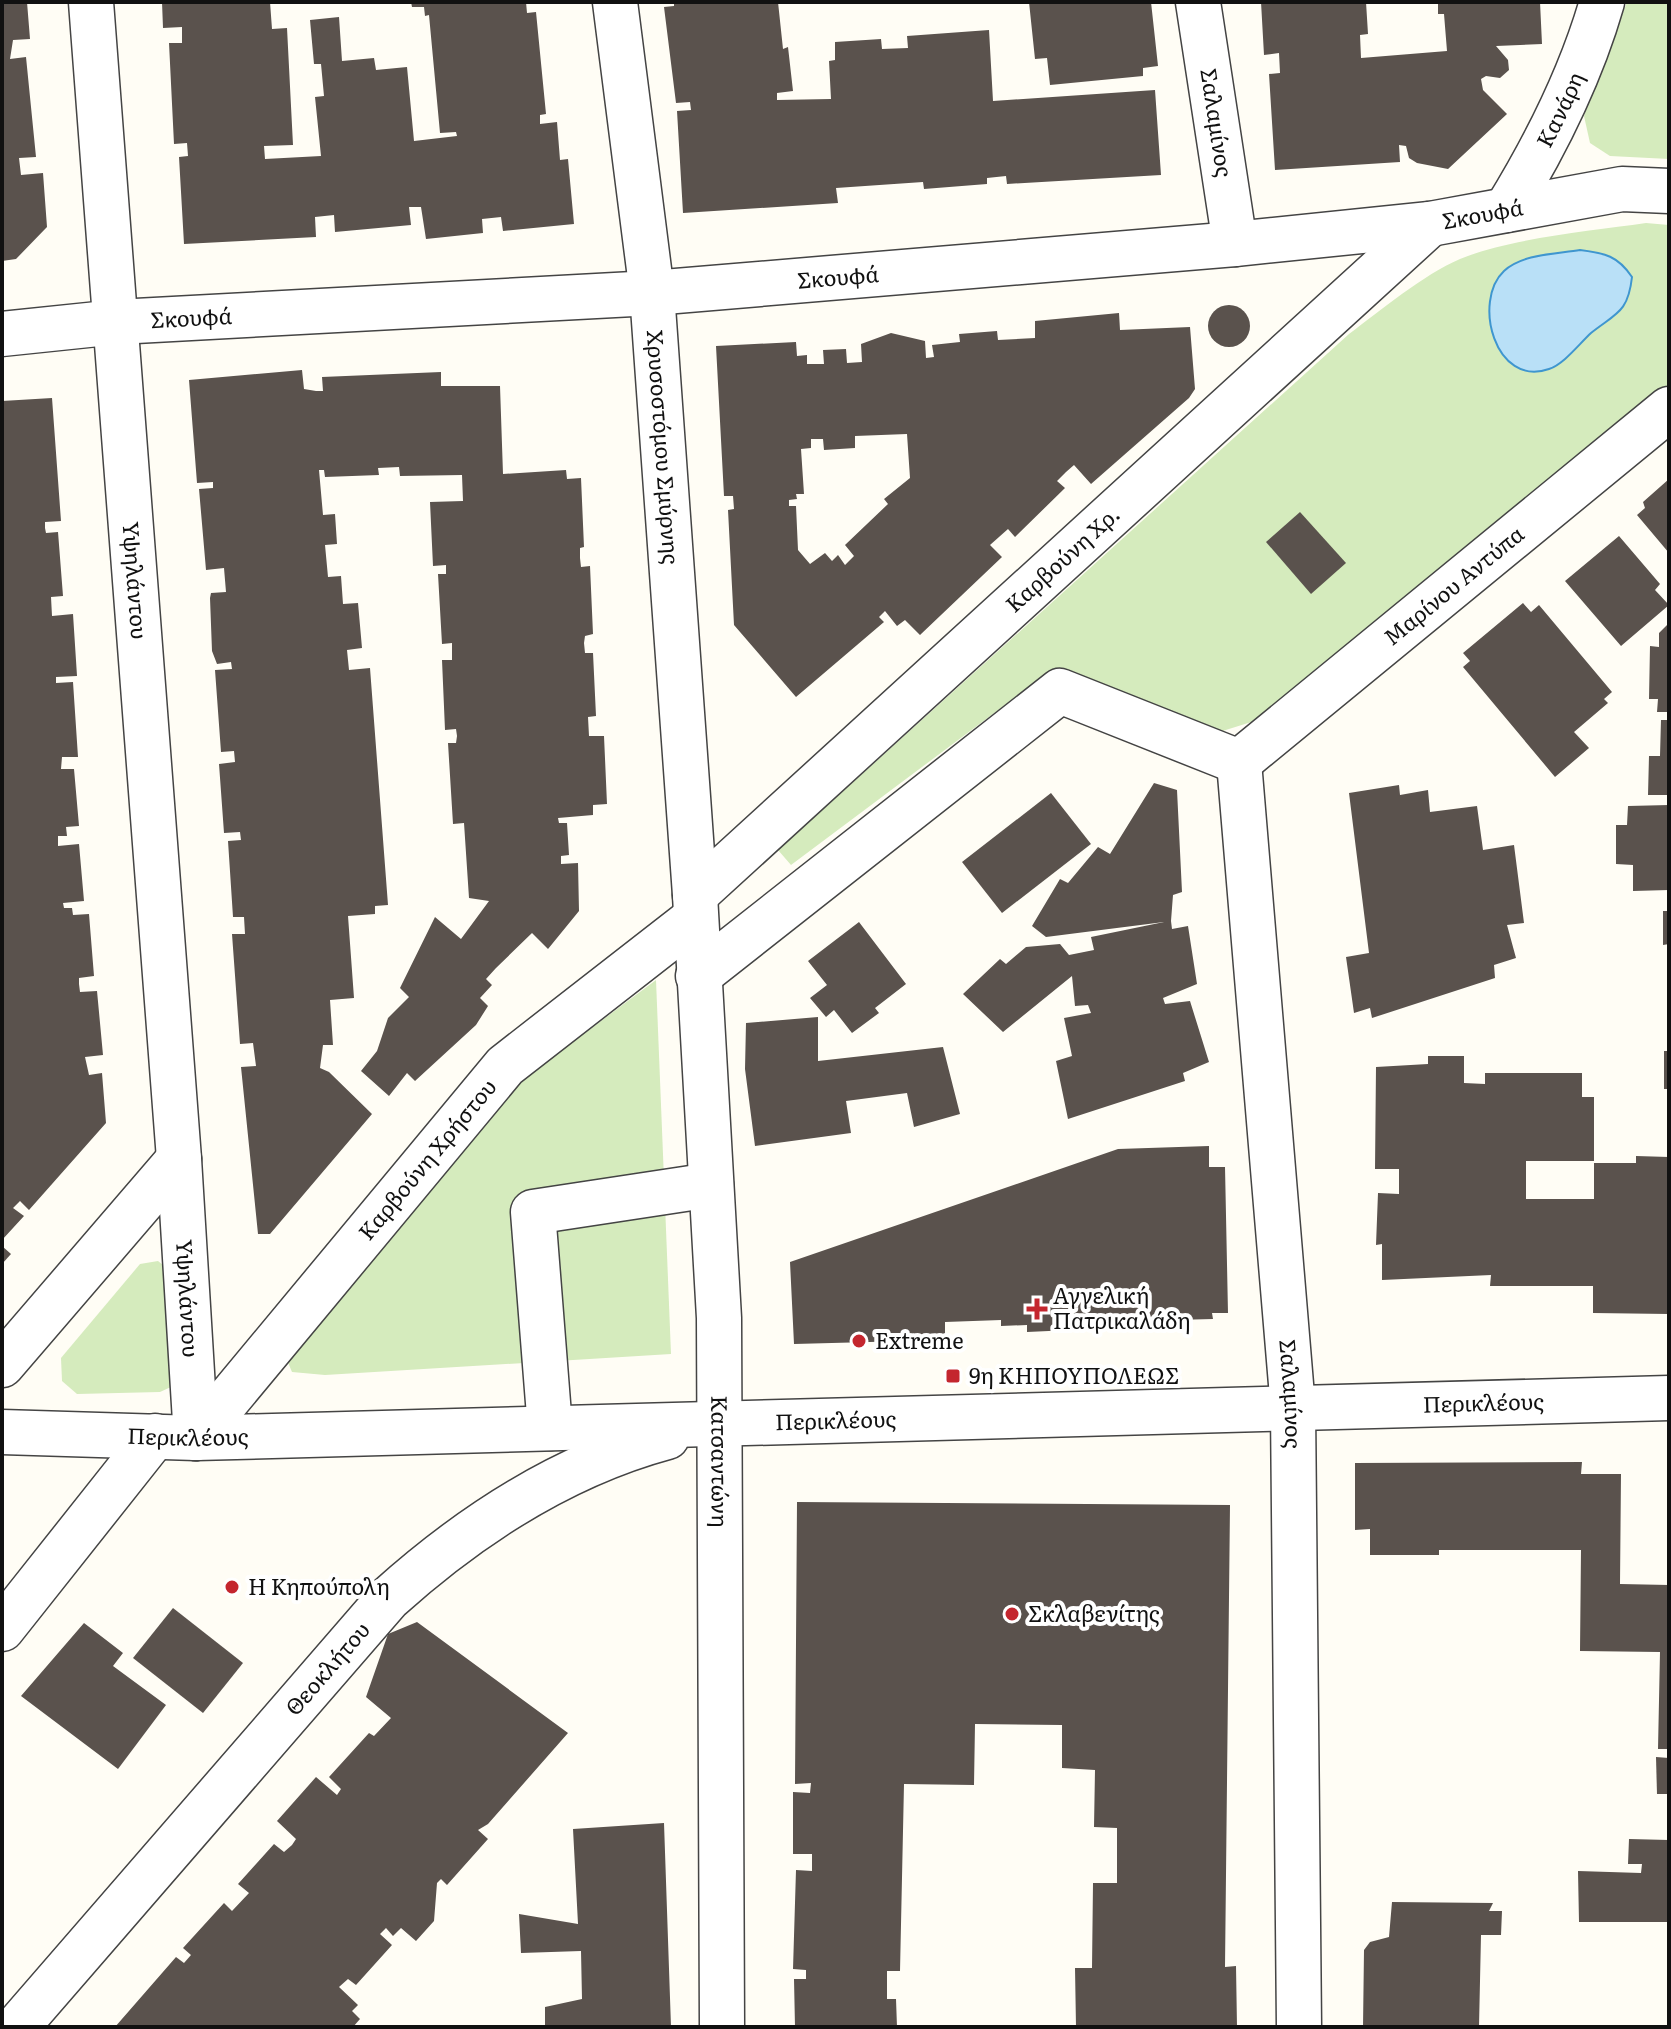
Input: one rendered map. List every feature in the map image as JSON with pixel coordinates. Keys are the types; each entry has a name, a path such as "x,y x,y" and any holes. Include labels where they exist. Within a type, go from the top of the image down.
{"street":[{"name":"Υψηλάντου","path":"91,2 179,1159 176,1437"},
{"name":"Χρυσοστόμου Σμύρνης","path":"615,2 652,293 695,907"},
{"name":"Σαλαμίνος","path":"1198,2 1235,244"},
{"name":"Κανάρη","path":"1506,210 1535,164 1589,47 1602,2"},
{"name":"Σκουφά","path":"2,334 117,322 652,293 1235,244 1430,224 1622,189 1669,191"},
{"name":"Καρβούνη Χρ.","path":"695,907 1430,224"},
{"name":"Μαρίνου Αντύπα","path":"1239,762 1669,409"},
{"path":"698,976 1060,691 1239,762"},
{"name":"Σαλαμίνος","path":"1239,762 1293,1408 1299,2027"},
{"name":"Κατσαντώνη","path":"695,907 719,1318 722,2027"},
{"name":"Καρβούνη Χρήστου","path":"2,1629 505,1066 695,907"},
{"path":"2,1365 179,1159"},
{"path":"550,1428 533,1212 711,1185"},
{"name":"Περικλέους","path":"2,1432 176,1437 1669,1398"},
{"name":"Θεοκλήτου","path":"17,2027 315,1680 388,1599 435,1556 483,1523 587,1467 642,1444 720,1423"}],"green space":[{"path":"1627,2 1669,2 1669,159 1610,156 1590,143 1584,116"},
{"path":"1646,223 1669,225 1669,384 1274,715 1213,734 1053,669 791,865 778,850 1349,334 1403,294 1446,266 1480,252 1552,236"},
{"path":"656,980 671,1354 325,1375 292,1372 287,1360 511,1088"},
{"path":"158,1261 169,1270 173,1386 160,1392 77,1394 62,1381 61,1358 140,1264"}],"water":[{"path":"1580,250 1610,257 1627,270 1632,277 1624,305 1555,366 1530,371 1515,366 1494,338 1490,302 1495,285 1504,271 1520,261"}],"building":[{"path":"2,2 27,2 30,39 13,40 10,59 26,57 36,157 19,158 21,175 43,173 47,227 16,259 2,261"},
{"path":"162,2 270,2 272,29 287,28 293,145 264,146 265,159 321,156 315,97 324,96 321,64 314,64 310,20 339,17 342,61 374,58 376,70 407,67 414,141 457,136 456,132 440,133 429,15 425,16 424,7 412,7 411,2 526,2 527,13 536,12 546,114 540,115 540,124 557,122 560,160 568,159 574,224 503,231 501,217 482,219 483,233 426,239 421,207 409,207 411,225 335,232 334,215 315,217 316,237 184,244 179,157 188,156 187,143 174,144 169,43 182,43 182,27 163,28"},
{"path":"674,2 778,2 783,49 788,47 793,91 777,93 777,100 831,99 829,61 835,60 835,42 881,39 882,49 908,48 907,36 989,30 993,101 1155,90 1161,175 1007,184 1006,176 987,178 987,184 924,189 923,182 836,188 838,203 683,213 677,111 691,110 690,102 676,103 664,7 674,6"},
{"path":"1029,2 1151,2 1158,66 1143,68 1143,76 1050,85 1047,58 1035,59"},
{"path":"1261,2 1366,2 1368,34 1360,35 1361,58 1447,51 1444,14 1438,14 1438,2 1540,2 1542,44 1496,46 1508,60 1509,70 1500,78 1486,76 1481,79 1483,90 1507,114 1448,169 1417,163 1409,158 1406,146 1399,145 1400,162 1275,170 1269,74 1280,73 1279,53 1264,55"},
{"path":"1229,305 1244,311 1250,326 1244,341 1229,347 1214,341 1208,326 1214,311"},
{"path":"1119,313 1120,330 1190,327 1195,389 1189,398 1091,484 1074,465 1066,472 1057,481 1065,488 1015,537 1008,529 990,545 1002,557 920,635 905,620 897,626 885,611 879,617 884,622 796,697 734,625 728,510 734,509 733,496 724,496 716,346 796,342 797,356 807,355 807,364 824,364 823,350 846,349 847,363 862,362 861,344 891,333 925,341 926,358 934,357 932,345 960,342 959,334 997,331 998,340 1035,338 1035,321","holes":["907,434 910,478 884,499 888,504 845,545 854,556 845,565 838,555 832,561 825,553 810,564 798,550 796,506 789,506 789,500 797,499 796,494 804,494 801,449 811,448 811,439 823,439 824,450 855,448 855,436"]},
{"path":"302,370 304,389 316,391 323,391 322,377 441,372 441,386 500,386 503,474 566,470 567,479 581,478 584,547 580,548 580,558 581,567 590,566 593,634 585,636 584,643 585,653 593,653 596,716 588,717 589,736 604,736 607,804 593,805 593,815 558,818 559,823 567,823 569,855 561,856 561,864 578,863 579,911 548,949 532,933 496,968 486,979 492,985 480,998 488,1006 476,1025 415,1081 407,1073 389,1096 361,1071 377,1051 388,1018 409,997 400,988 435,917 461,939 489,901 469,898 464,823 453,824 448,743 456,743 457,736 456,729 445,730 442,660 452,660 452,643 442,644 438,574 446,574 446,565 433,566 430,502 463,501 462,475 400,476 399,467 378,468 379,475 325,477 324,470 319,470 323,515 335,514 337,544 325,545 328,577 341,576 343,604 358,603 362,648 347,650 349,670 370,668 388,905 375,906 375,914 348,916 354,998 330,1000 333,1045 323,1045 320,1068 329,1072 372,1114 270,1234 258,1234 241,1067 256,1066 253,1043 240,1044 232,934 245,934 244,917 233,917 228,841 241,840 240,832 224,833 219,764 235,762 234,751 221,752 215,670 232,669 231,662 217,664 212,651 211,593 226,592 224,568 206,570 199,489 213,488 213,482 197,483 189,380"},
{"path":"52,398 61,521 45,522 45,528 46,533 58,532 63,596 51,597 52,616 73,614 77,676 56,677 56,683 73,682 78,757 62,757 61,769 74,769 79,826 66,827 67,836 58,836 58,846 79,844 84,901 63,903 64,908 72,908 73,915 89,914 94,976 79,978 79,984 80,992 97,991 103,1055 85,1057 89,1075 102,1073 106,1123 29,1210 20,1201 13,1208 24,1216 2,1240 2,401"},
{"path":"1669,479 1669,553 1637,515 1645,508 1643,502"},
{"path":"1300,512 1346,563 1311,594 1266,542"},
{"path":"1619,536 1660,584 1655,590 1669,605 1621,646 1565,581"},
{"path":"1523,603 1531,612 1539,605 1612,692 1604,699 1608,703 1574,732 1589,748 1555,777 1463,667 1470,661 1463,653"},
{"path":"1669,623 1669,712 1657,712 1658,699 1649,699 1650,646 1659,647 1659,633"},
{"path":"1661,720 1669,720 1669,795 1648,795 1649,756 1660,756"},
{"path":"1154,783 1177,790 1182,892 1173,895 1171,921 1172,929 1188,926 1197,984 1163,998 1165,1004 1190,1001 1209,1062 1183,1073 1185,1081 1068,1119 1056,1061 1072,1056 1064,1018 1091,1013 1088,1005 1075,1006 1072,976 1003,1032 963,994 1000,959 1006,964 1026,947 1060,944 1069,955 1094,950 1091,937 1164,922 1046,937 1032,926 1060,879 1068,883 1098,847 1110,854"},
{"path":"1399,785 1400,795 1428,790 1430,812 1477,806 1483,850 1514,845 1524,923 1507,925 1516,958 1494,965 1495,978 1372,1018 1370,1008 1354,1013 1346,957 1369,953 1349,793"},
{"path":"1051,793 1091,844 1002,913 962,862"},
{"path":"1669,805 1669,890 1633,891 1633,865 1616,864 1616,825 1627,825 1628,806"},
{"path":"1663,911 1669,911 1669,944 1663,945"},
{"path":"859,922 906,984 875,1008 879,1013 852,1033 834,1010 826,1017 810,998 827,985 808,961"},
{"path":"818,1017 818,1061 943,1047 960,1114 914,1127 907,1093 846,1101 851,1133 755,1146 745,1069 746,1023"},
{"path":"1664,1051 1669,1051 1669,1089 1664,1089"},
{"path":"1428,1056 1464,1056 1464,1083 1485,1084 1485,1073 1582,1073 1582,1097 1594,1097 1594,1161 1526,1161 1526,1199 1594,1199 1594,1163 1636,1163 1636,1156 1669,1157 1669,1314 1593,1313 1593,1286 1490,1286 1491,1275 1382,1280 1382,1244 1376,1245 1378,1193 1399,1194 1399,1169 1375,1169 1376,1067 1428,1064"},
{"path":"1209,1146 1209,1167 1225,1167 1228,1313 1212,1313 1213,1319 1136,1321 1136,1327 1027,1332 1027,1325 1001,1326 1001,1320 945,1322 945,1340 794,1344 790,1262 1118,1149"},
{"path":"2,1246 11,1254 2,1264"},
{"path":"1582,1462 1581,1474 1621,1474 1620,1584 1669,1585 1669,1749 1658,1749 1660,1652 1580,1651 1581,1550 1439,1550 1439,1555 1370,1555 1370,1529 1355,1530 1355,1463"},
{"name":"Σκλαβενίτης","path":"797,1502 1230,1505 1225,1967 1236,1966 1237,2027 1076,2027 1075,1968 1092,1968 1093,1883 1117,1883 1117,1828 1094,1827 1095,1770 1062,1768 1062,1725 975,1724 974,1785 904,1784 900,1971 887,1971 887,1999 896,1999 897,2027 795,2027 794,1979 806,1979 806,1970 793,1969 796,1870 812,1871 812,1854 793,1854 793,1792 810,1793 811,1783 795,1784"},
{"path":"173,1608 243,1663 203,1713 133,1658"},
{"path":"417,1622 568,1733 488,1824 478,1830 488,1839 447,1885 441,1879 437,1883 434,1921 416,1941 401,1928 393,1936 386,1928 380,1934 392,1945 356,1985 348,1979 339,1987 358,2005 352,2011 360,2019 353,2027 115,2027 176,1957 184,1963 191,1955 183,1948 224,1903 232,1911 249,1893 238,1884 274,1844 284,1852 292,1845 296,1839 277,1821 316,1777 337,1795 341,1789 329,1777 369,1733 374,1736 391,1718 366,1697 388,1634"},
{"path":"84,1623 123,1653 113,1666 166,1705 118,1769 21,1696"},
{"path":"1656,1757 1669,1758 1669,1794 1657,1794"},
{"path":"664,1823 671,2027 545,2027 545,2007 582,1999 581,1951 521,1953 519,1914 578,1924 573,1829"},
{"path":"1629,1839 1669,1840 1669,1922 1579,1922 1578,1871 1641,1873 1642,1864 1628,1864"},
{"path":"1392,1902 1493,1903 1489,1911 1502,1911 1501,1935 1481,1935 1479,2027 1363,2027 1364,1950 1370,1942 1389,1937"}],"place":[{"name":"Αγγελική Πατρικαλάδη","path":"1037,1309"},
{"name":"Extreme","path":"859,1341"},
{"name":"9η ΚΗΠΟΥΠΟΛΕΩΣ","path":"953,1376"},
{"name":"Η Κηπούπολη","path":"232,1587"},
{"name":"Σκλαβενίτης","path":"1012,1614"}]}
